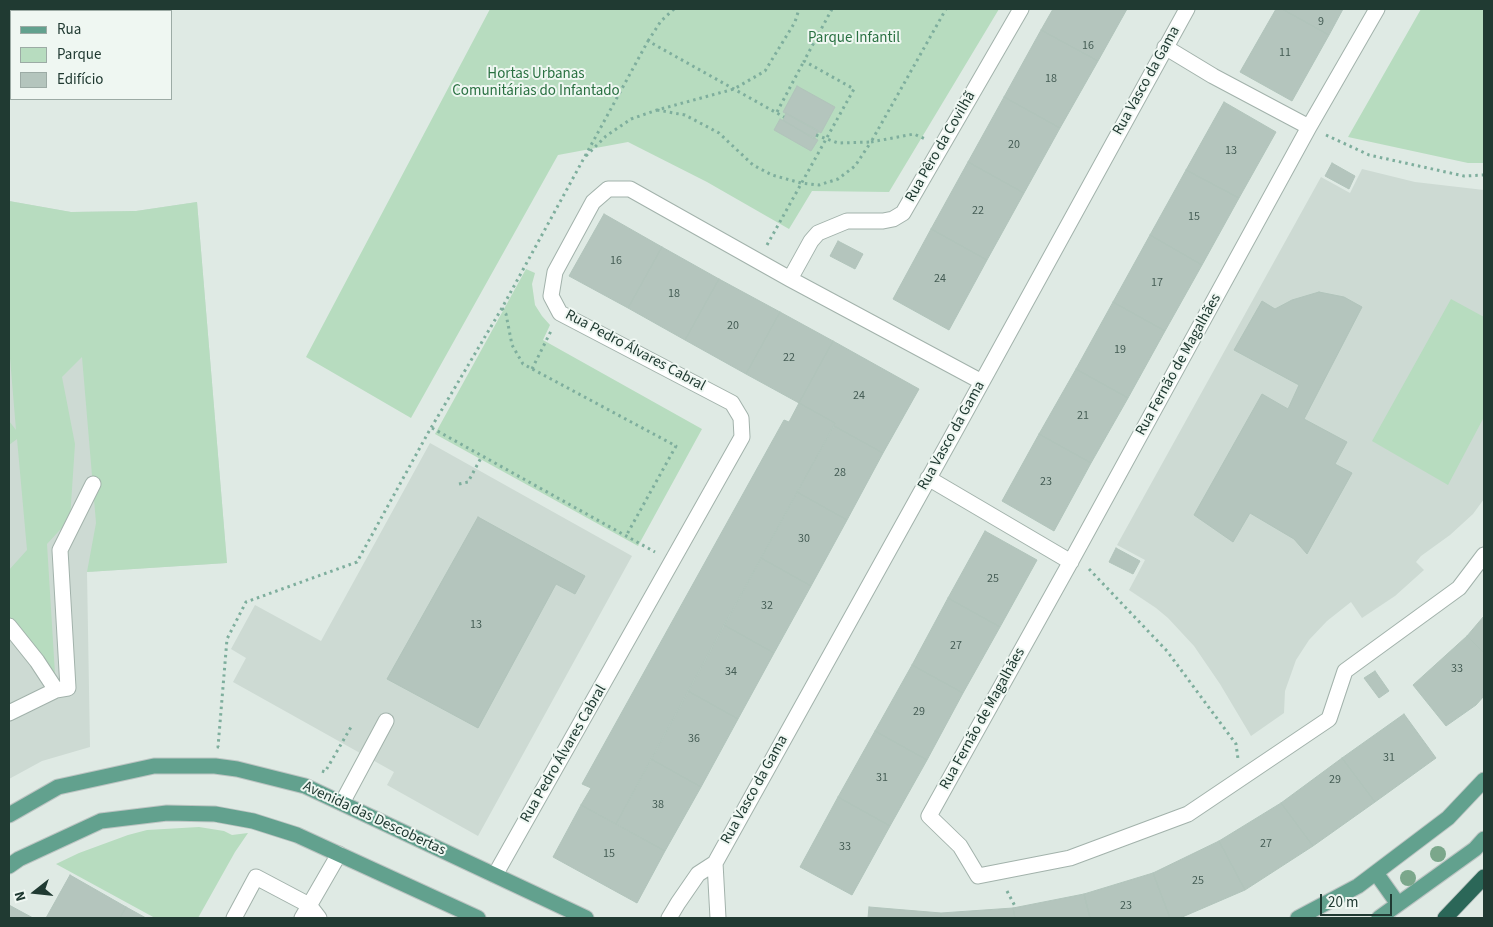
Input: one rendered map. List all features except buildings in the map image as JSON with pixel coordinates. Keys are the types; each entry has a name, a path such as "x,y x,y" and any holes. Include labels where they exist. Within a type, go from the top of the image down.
{"highway":[{"path":"1445,918 1484,877"}],"main road":[{"name":"Avenida das Descobertas","path":"9,815 58,787 154,766 215,766 237,769 305,786 586,918"},
{"path":"1298,918 1358,886 1376,873 1448,818 1484,780"},
{"path":"9,866 19,859 101,821 167,813 215,814 252,821 297,836 478,918"},
{"path":"1379,918 1475,849 1484,839"},
{"path":"1376,873 1398,904"}],"street":[{"name":"Rua Pêro da Covilhã","path":"790,278 811,241 818,234 847,221 893,219 903,213 1021,9"},
{"name":"Rua Vasco da Gama","path":"669,918 698,874 715,863 1187,9"},
{"name":"Rua Fernão de Magalhães","path":"1377,9 1309,127 929,816 960,846 978,876 1070,858 1188,814 1329,720 1345,671 1459,588 1484,555"},
{"path":"1165,47 1213,76 1309,127"},
{"name":"Rua Pedro Álvares Cabral","path":"495,875 742,437 741,418 732,403 560,313 551,296 555,272 593,202 608,189 630,189 982,382"},
{"path":"928,478 1073,558"},
{"path":"9,713 56,690 68,688 60,550 93,484"},
{"path":"9,626 37,661 56,690"},
{"path":"342,803 386,721"},
{"path":"305,912 339,854"},
{"name":"Rua Vasco da Gama","path":"715,863 718,918"},
{"path":"234,918 256,877 305,912 319,918"}],"path":[{"path":"218,747 227,639 246,602 357,562 502,308 648,41 661,21 674,9"},
{"path":"584,158 606,136 631,119 734,89 765,71 795,22 799,9"},
{"path":"777,112 832,9"},
{"path":"657,110 685,115 719,133 753,165 772,175 801,183 819,185 838,179 856,166 946,9"},
{"path":"648,41 784,117"},
{"path":"758,260 854,89 804,60"},
{"path":"1309,127 1368,155 1464,176 1484,175"},
{"path":"816,135 838,143 871,142 914,134 941,148"},
{"path":"502,308 506,314 512,345 523,364 676,446 626,536"},
{"path":"532,368 560,313"},
{"path":"432,428 673,562"},
{"path":"459,484 468,482 482,456"},
{"path":"1073,558 1167,650 1236,744 1239,766 1244,776"},
{"path":"315,769 325,772 351,727"}],"shaded area":[{"path":"1362,169 1415,182 1484,190 1484,499 1473,514 1450,535 1421,556 1416,562 1424,570 1395,596 1362,618 1351,602 1327,621 1309,640 1296,660 1285,691 1284,713 1251,736 1220,684 1194,646 1168,618 1129,590 1145,560 1117,545 1321,177 1350,193"},
{"path":"9,201 71,212 136,211 197,202 227,563 87,572 90,747 42,761 9,779"},
{"path":"430,443 632,556 478,836 387,785 394,772 233,682 246,658 231,649 255,605 321,641"}],"green space":[{"path":"490,9 999,9 889,192 812,191 789,229 707,182 628,142 558,155 411,418 306,357"},
{"path":"1421,9 1484,9 1484,163 1468,163 1348,137"},
{"path":"9,201 71,212 136,211 197,202 227,563 87,572 96,523 82,357 62,377 75,444 70,519 47,544 56,690 9,628 9,570 27,550 17,439 9,445 9,421 16,430 9,346"},
{"path":"526,269 535,273 532,284 535,305 550,325 543,340 702,429 638,546 435,434"},
{"path":"1451,299 1484,317 1484,417 1448,485 1372,441"},
{"path":"199,827 224,831 232,835 248,833 235,852 198,918 155,918 56,864 79,853 147,830"}],"park label":[{"name":"Parque Infantil","path":"854,39"},
{"name":"Hortas Urbanas Comunitárias do Infantado","path":"536,84"}]}
